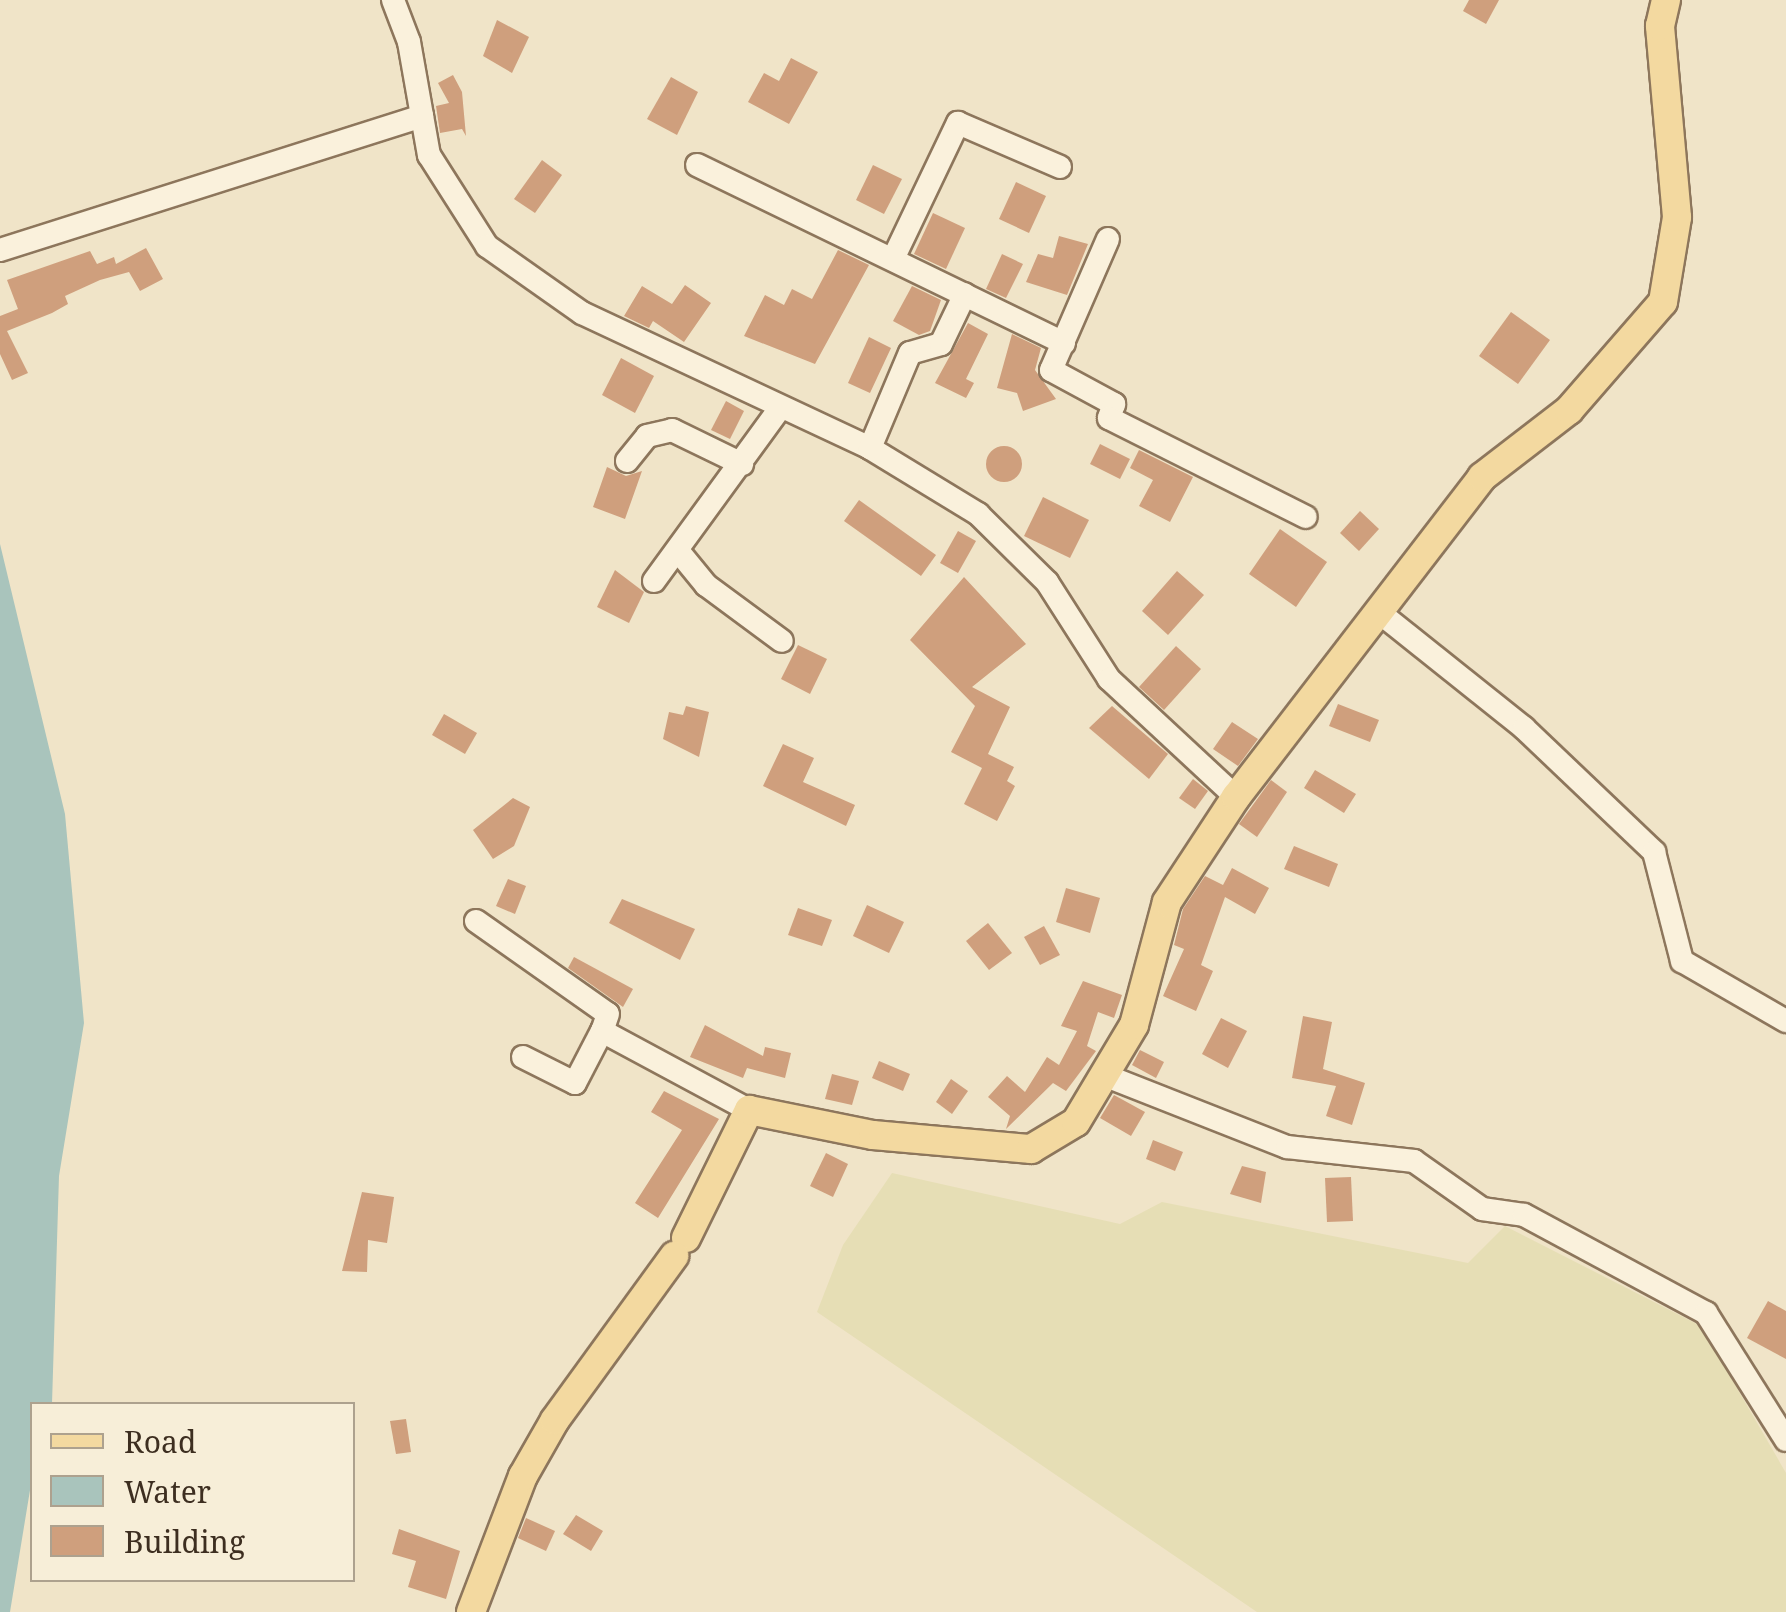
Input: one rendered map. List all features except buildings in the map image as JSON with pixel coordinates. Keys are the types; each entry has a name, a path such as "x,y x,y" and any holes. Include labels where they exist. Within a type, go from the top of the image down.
{"main road":[{"path":"472,1612 547,1434 680,1247 749,1110 873,1135 1031,1149 1076,1122 1109,1077 1134,1025 1168,902 1236,797 1482,477 1570,410 1663,302 1677,217 1660,26 1666,0"}],"street":[{"path":"393,0 429,155 487,246 582,313 870,448 978,514 1047,582 1109,680 1236,797"},
{"path":"0,250 422,116"},
{"path":"892,259 958,123 1060,167"},
{"path":"697,166 1064,342"},
{"path":"1108,238 1050,370 1114,404 1109,418 1306,517"},
{"path":"870,448 910,353 942,344 965,294"},
{"path":"654,581 780,408"},
{"path":"628,461 647,436 672,430 742,464"},
{"path":"678,552 718,595 782,641"},
{"path":"1380,614 1524,728 1654,852 1682,961 1786,1021"},
{"path":"476,921 608,1014 575,1083 523,1057"},
{"path":"602,1031 749,1110"},
{"path":"1109,1077 1286,1148 1414,1160 1482,1209 1524,1215 1706,1313 1786,1440"}],"shaded area":[{"path":"892,1173 1120,1224 1162,1202 1468,1263 1505,1226 1701,1326 1786,1473 1786,1612 1257,1612 817,1312 843,1245"}],"water":[{"path":"0,544 65,814 84,1023 59,1176 52,1402 30,1402 30,1490 10,1612 0,1612"}]}
